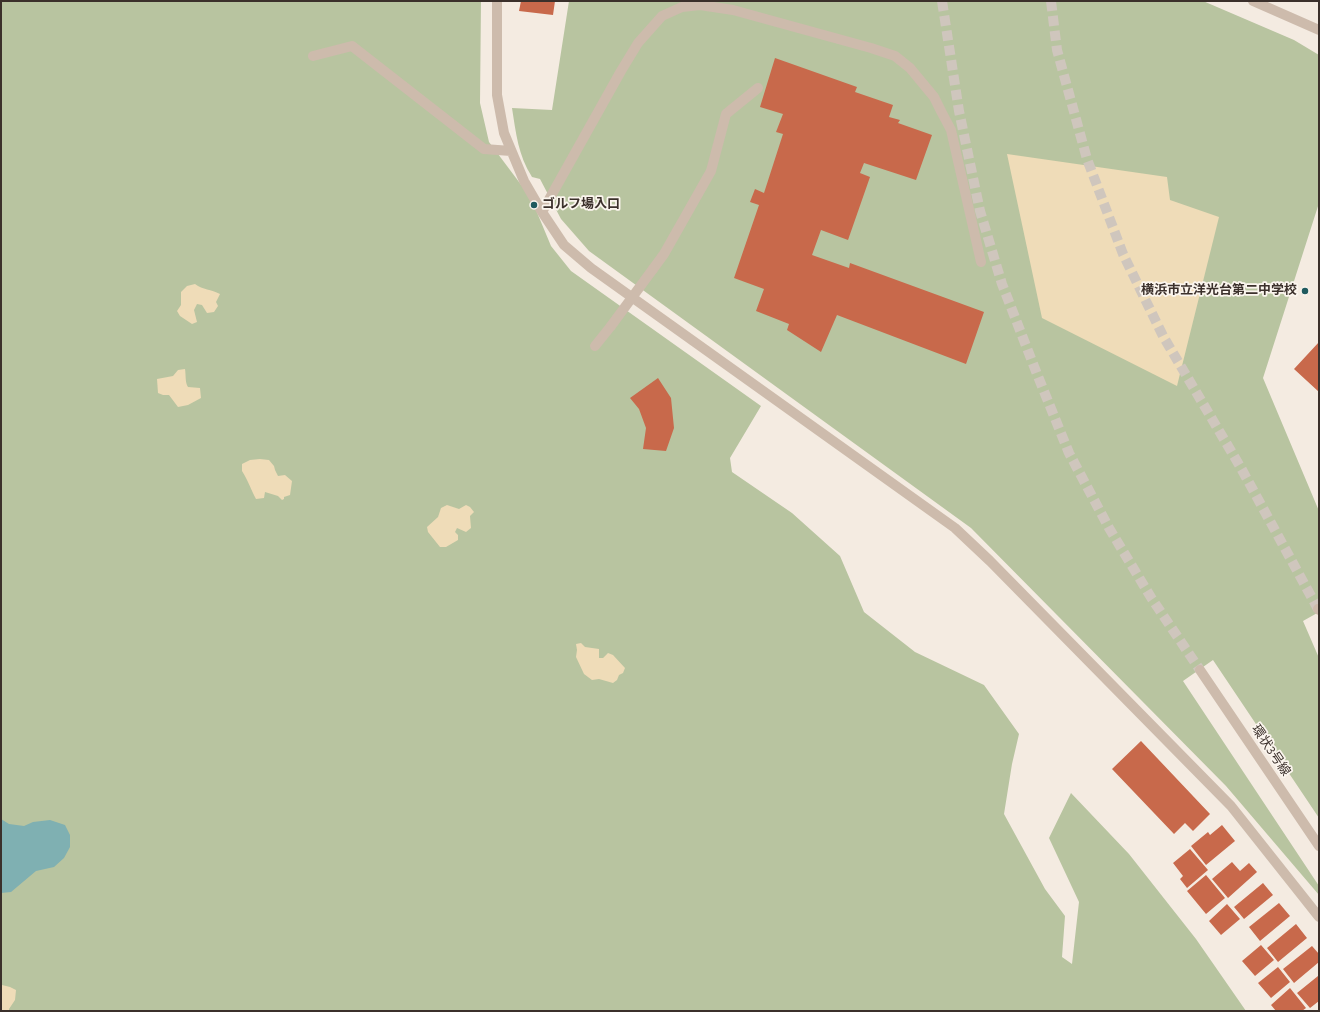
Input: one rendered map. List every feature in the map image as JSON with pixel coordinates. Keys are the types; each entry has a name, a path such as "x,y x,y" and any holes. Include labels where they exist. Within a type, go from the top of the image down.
{"street":[{"path":"497,1 497,95 504,133 524,181 564,245 591,268 955,528 1231,806 1319,917"},
{"path":"1253,1 1319,30"},
{"path":"542,212 638,43 662,16 682,7 700,4 733,10 871,48 895,56 910,68 934,97 951,130 981,262"},
{"path":"313,56 352,46 484,149 511,151"},
{"path":"595,346 664,254 711,171 726,114 758,88"},
{"name":"環状3号線","path":"1200,670 1319,846"}],"green space":[{"path":"1,1 481,1 480,103 489,142 531,198 551,246 571,271 761,406 730,458 732,472 792,513 840,556 864,612 915,652 984,685 1019,734 1012,764 1004,814 1045,889 1065,916 1062,957 1072,964 1079,902 1049,838 1071,793 1129,854 1196,939 1246,1011 1,1011"},
{"path":"569,1 1203,1 1294,40 1319,55 1319,203 1263,378 1319,511 1319,612 1303,621 1319,658 1319,818 1213,660 1183,681 1319,886 1319,895 1226,786 971,528 589,251 561,219 540,179 532,177 527,169 518,144 512,108 552,110"}],"sand":[{"path":"1007,154 1167,177 1170,200 1219,217 1177,386 1042,318"},
{"path":"195,284 220,294 216,302 218,306 214,312 207,313 202,305 197,304 194,310 197,322 192,324 180,316 177,311 181,305 181,292 187,286"},
{"path":"185,369 188,387 200,388 201,398 188,405 178,407 169,395 158,393 157,379 173,376 178,370"},
{"path":"250,460 269,460 274,466 278,476 285,475 292,481 290,495 284,497 282,500 278,496 265,492 264,498 256,499 242,471 242,464"},
{"path":"447,505 459,509 466,505 474,512 470,516 471,528 466,532 457,528 455,532 458,535 458,540 446,547 440,547 428,532 427,527 438,517 441,508"},
{"path":"581,643 585,647 599,649 599,658 603,658 608,653 613,655 625,668 617,680 613,683 599,679 592,680 584,674 576,657 576,644"},
{"path":"2,985 16,990 15,1000 9,1011 1,1011"}],"water":[{"path":"1,819 9,824 24,826 33,822 50,820 65,825 70,835 70,847 64,858 54,867 36,871 11,892 1,893"}],"building":[{"path":"521,1 555,1 553,15 519,11"},
{"path":"775,58 857,87 855,92 893,105 889,117 900,120 898,123 932,135 916,180 864,163 860,173 870,177 848,240 821,230 812,255 849,268 850,263 984,312 966,364 837,315 821,352 787,330 789,324 756,311 764,289 734,278 759,205 750,202 755,189 764,193 783,134 776,132 783,114 760,107"},
{"path":"1319,342 1319,392 1294,369"},
{"path":"658,378 671,398 674,428 666,451 643,449 646,428 639,409 630,398"},
{"path":"1141,741 1210,814 1193,831 1185,823 1174,834 1112,769"},
{"path":"1222,825 1235,841 1206,865 1191,846 1208,832 1210,835"},
{"path":"1190,849 1208,870 1187,888 1180,879 1183,876 1173,863"},
{"path":"1232,862 1240,871 1249,863 1257,872 1228,898 1212,879"},
{"path":"1206,875 1225,898 1206,914 1187,891"},
{"path":"1263,883 1273,895 1244,919 1234,907"},
{"path":"1279,903 1290,916 1260,941 1249,927"},
{"path":"1227,904 1240,919 1221,935 1209,921"},
{"path":"1296,924 1307,938 1278,962 1267,948"},
{"path":"1261,945 1274,960 1255,976 1242,961"},
{"path":"1312,946 1319,954 1319,962 1294,983 1283,969"},
{"path":"1278,967 1290,982 1271,998 1258,983"},
{"path":"1318,976 1319,1001 1310,1008 1297,993"},
{"path":"1290,988 1306,1008 1302,1011 1276,1011 1271,1005"}],"tunnel":[{"path":"942,1 959,111 980,211 1002,284 1069,453 1109,528 1152,599 1200,670"},
{"path":"1051,1 1057,50 1087,159 1123,254 1163,336 1241,468 1318,609"}],"place":[{"name":"ゴルフ場入口","path":"534,205"},
{"name":"横浜市立洋光台第二中学校","path":"1305,291"}]}
